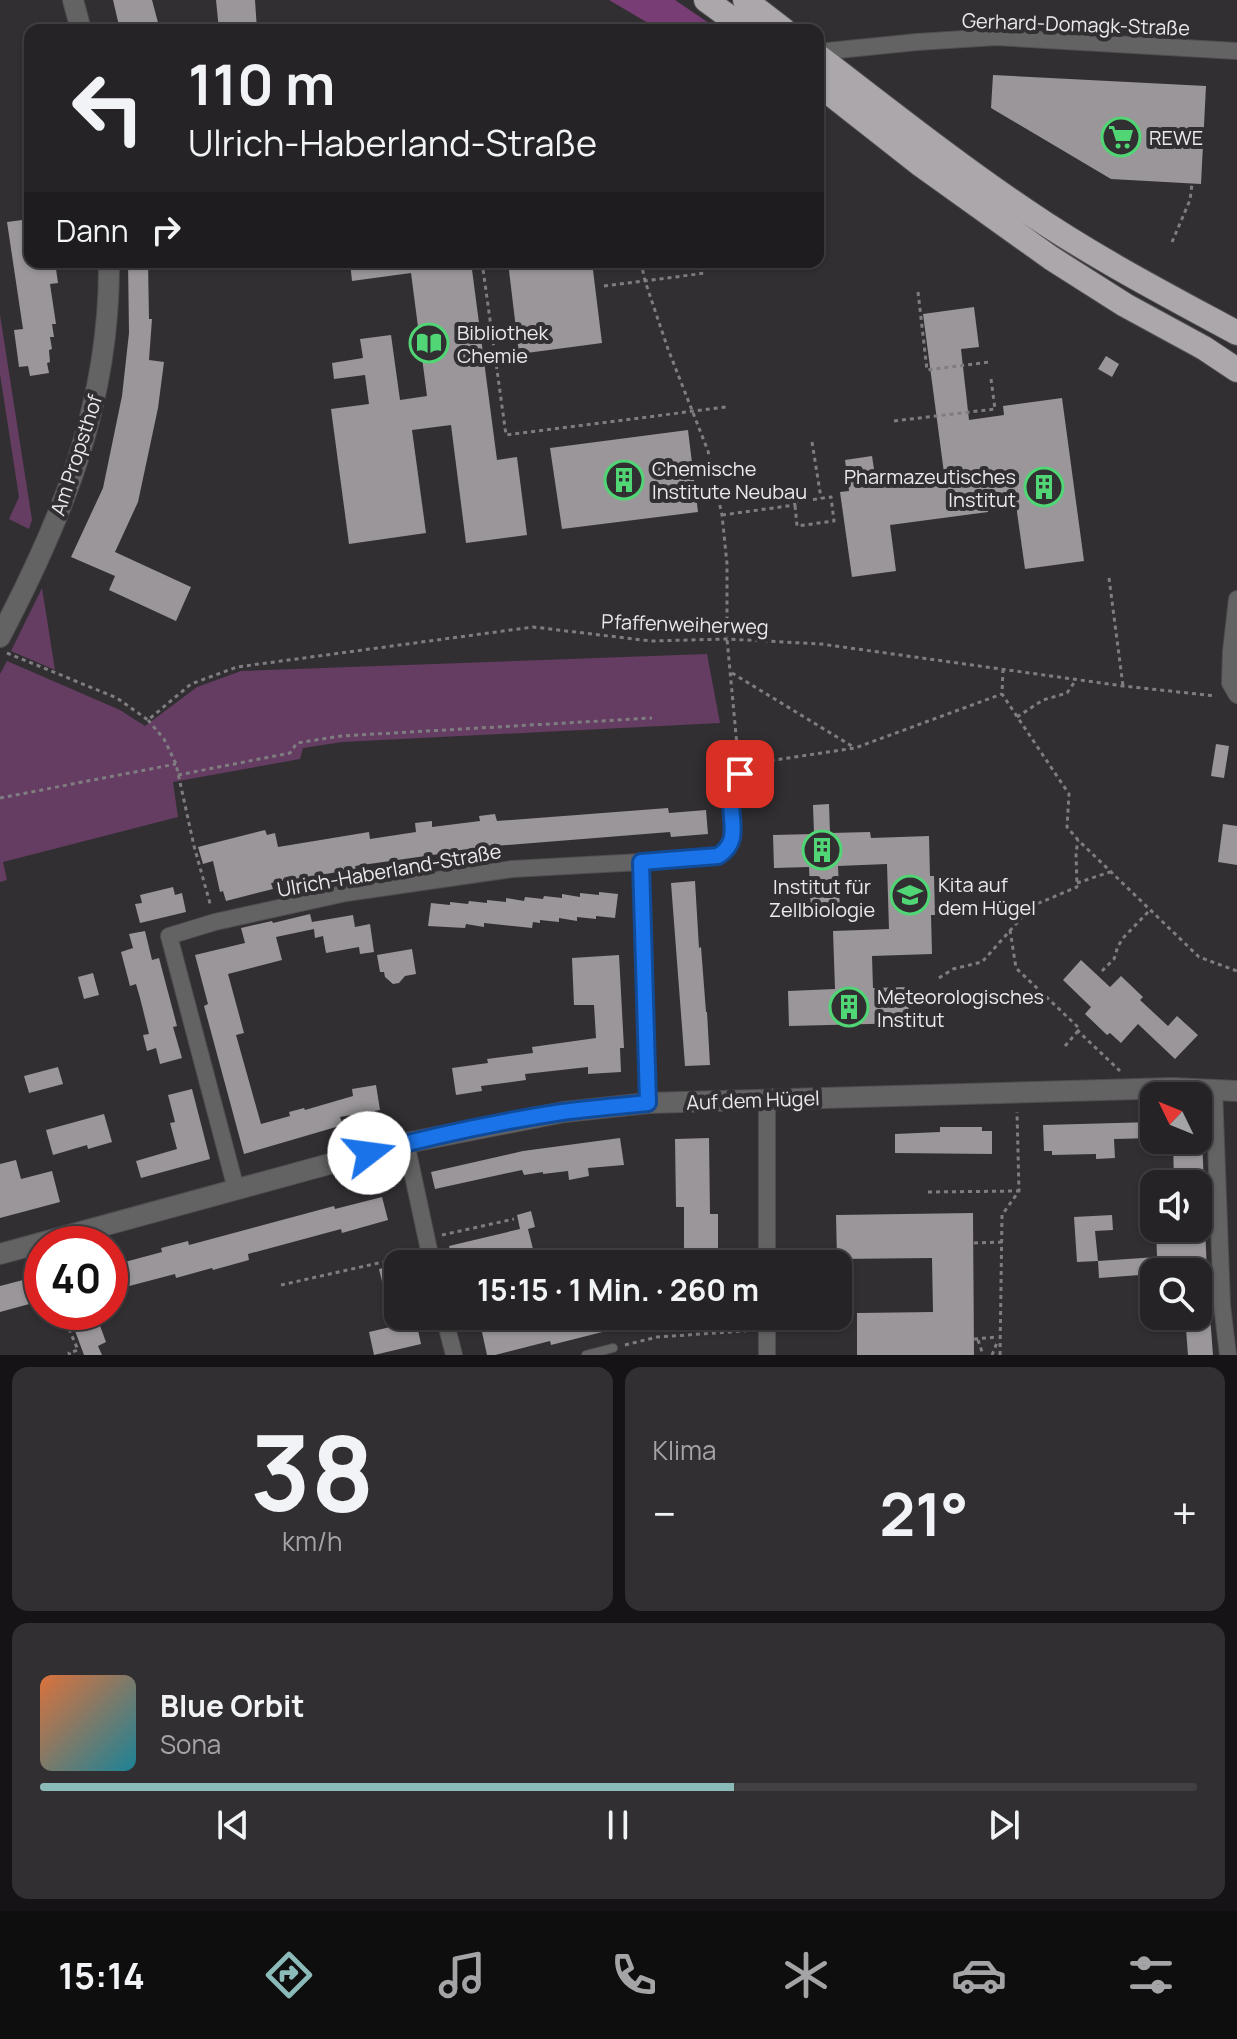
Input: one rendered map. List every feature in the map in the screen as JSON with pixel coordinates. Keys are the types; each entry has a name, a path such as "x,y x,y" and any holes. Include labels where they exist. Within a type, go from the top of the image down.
{"highway":[{"path":"706,0 739,24"},
{"path":"745,0 776,24"},
{"path":"828,78 1024,210 1125,273 1237,333"},
{"path":"828,78 921,165 1051,258 1237,370"},
{"path":"1125,273 1237,313"},
{"path":"1204,348 1237,362"}],"street":[{"path":"73,0 79,24"},
{"name":"Gerhard-Domagk-Straße","path":"824,53 917,42 996,37 1237,51"},
{"name":"Am Propsthof","path":"0,638 55,523 94,407 108,322 109,268"},
{"path":"1232,696 1231,652 1237,599"},
{"name":"Ulrich-Haberland-Straße","path":"236,1189 169,936 215,922 346,893 497,871 718,856 727,851 733,840 731,794 740,774"},
{"path":"641,862 648,1103"},
{"name":"Auf dem Hügel","path":"0,1254 406,1143 564,1112 648,1103 1162,1089 1237,1091"},
{"path":"1214,1089 1222,1305 1228,1355"},
{"path":"767,1100 767,1250"},
{"path":"406,1143 430,1250"},
{"path":"448,1330 454,1355"},
{"path":"767,1330 767,1355"}],"lane":[{"path":"586,1355 613,1348"}],"path":[{"path":"1172,242 1190,200 1192,184"},
{"path":"483,268 506,435 726,407"},
{"path":"642,268 668,349 708,451 722,515 727,564 727,639 740,774 768,761 855,748 1002,694"},
{"path":"604,286 706,273"},
{"path":"918,292 927,370 989,362"},
{"path":"894,421 995,409 991,379"},
{"path":"812,442 821,498"},
{"path":"831,497 834,521 797,526 795,505 794,502 831,497"},
{"path":"722,515 795,505"},
{"path":"1109,578 1123,686"},
{"name":"Pfaffenweiherweg","path":"148,720 191,684 237,667 533,627 651,641 727,639 821,644 1123,686 1232,696"},
{"path":"0,638 117,698 148,720 164,739 176,764 215,922"},
{"path":"1003,668 1002,694 1069,794 1067,827 1199,957 1237,971"},
{"path":"730,672 855,748"},
{"path":"1017,717 1043,700 1067,693 1076,680"},
{"path":"178,775 290,753 297,743 341,736 652,718"},
{"path":"0,798 176,764"},
{"path":"939,978 953,969 982,962 1032,906 1077,887 1078,840"},
{"path":"1077,883 1110,872"},
{"path":"1102,971 1114,959 1124,937 1150,910"},
{"path":"1010,930 1016,968 1125,1076"},
{"path":"1065,1046 1078,1031"},
{"path":"1000,1355 1002,1215 1019,1191 1017,1108"},
{"path":"928,1192 1019,1191"},
{"path":"433,1250 514,1219"},
{"path":"974,1243 1002,1242"},
{"path":"281,1285 384,1261"},
{"path":"69,1330 78,1350 70,1355"},
{"path":"613,1348 657,1337 747,1330"},
{"path":"983,1355 976,1339 1000,1337"},
{"path":"992,1355 1000,1337"}],"shaded area":[{"path":"609,0 675,0 710,24 650,24"},
{"path":"0,315 32,520 29,529 9,519 19,497 0,374"},
{"path":"42,588 55,670 11,651"},
{"path":"707,654 720,723 342,742 303,748 300,759 173,782 178,817 3,862 7,880 0,882 0,674 7,661 120,710 145,726 197,687 241,671"}],"building":[{"path":"113,0 152,0 158,24 119,24"},
{"path":"216,0 255,0 257,24 218,24"},
{"name":"REWE","path":"993,75 1206,86 1201,184 1111,179 991,108"},
{"path":"24,220 24,268 56,268 58,283 50,284 56,324 52,324 54,337 50,337 49,373 30,376 28,366 19,367 14,330 23,329 7,222"},
{"path":"128,268 148,268 149,319 152,319 149,360 164,362 158,408 138,502 115,552 191,587 176,621 109,590 115,576 71,557 103,488 122,396 129,333"},
{"path":"351,268 472,268 497,460 517,457 527,535 466,543 451,425 412,430 426,533 349,544 331,409 369,404 365,375 334,379 332,363 363,358 360,339 391,335 400,400 427,396 411,273 352,281"},
{"path":"509,268 593,268 602,343 519,354"},
{"path":"974,307 979,347 961,349 969,420 1004,415 1003,406 1062,398 1084,561 1025,569 1016,505 988,509 988,512 890,525 896,571 852,577 840,492 849,491 845,460 872,456 876,482 944,473 923,314"},
{"path":"1106,356 1119,364 1112,377 1098,369"},
{"name":"Chemische Institute Neubau","path":"688,430 698,512 562,529 550,448"},
{"path":"1216,744 1229,746 1224,778 1211,776"},
{"path":"829,804 830,833 870,832 871,838 929,836 935,915 931,915 932,954 872,956 873,988 908,987 909,1023 789,1026 788,991 835,989 833,931 889,929 887,864 838,866 840,912 811,913 809,867 774,868 773,835 814,834 813,805"},
{"path":"668,808 669,813 706,810 708,834 671,837 670,832 482,847 355,866 356,869 271,883 273,889 226,901 223,891 220,892 213,861 203,864 198,847 265,830 267,835 275,833 278,847 369,832 370,839 416,832 415,823 432,821 432,827 480,821 479,816 495,814 497,821"},
{"path":"1223,824 1237,826 1237,865 1218,862"},
{"path":"695,881 710,1065 685,1066 671,883"},
{"path":"173,887 175,895 182,893 186,912 140,923 135,904 142,903 140,895"},
{"path":"599,892 618,894 615,918 577,917 577,921 559,918 559,922 540,920 540,923 533,922 532,928 484,923 484,927 466,924 465,928 428,926 431,903 506,902 506,898 524,901 525,897 562,898 562,894 580,897 580,893 599,895"},
{"path":"310,914 312,922 353,915 355,927 370,924 374,952 360,954 359,947 326,953 323,936 315,938 314,929 276,937 282,960 228,974 244,1033 236,1035 261,1124 290,1116 289,1112 353,1096 352,1089 376,1085 380,1110 340,1117 343,1125 244,1154 204,1006 208,1004 195,955 245,943 241,928"},
{"path":"145,931 152,960 159,958 182,1058 160,1064 156,1048 147,1051 143,1035 149,1034 140,998 136,984 130,986 121,952 133,948 129,934"},
{"path":"412,949 416,974 405,976 399,983 393,984 384,972 380,972 377,955"},
{"path":"619,955 624,1048 620,1048 621,1072 588,1074 588,1067 525,1074 526,1080 481,1086 482,1091 456,1095 452,1068 488,1063 487,1059 533,1053 532,1047 596,1038 594,1005 574,1005 572,958"},
{"path":"1081,960 1110,987 1121,976 1143,997 1140,1000 1168,1026 1177,1016 1198,1035 1175,1059 1138,1024 1121,1043 1110,1033 1107,1035 1085,1014 1091,1007 1063,980"},
{"path":"93,973 99,995 84,999 78,977"},
{"path":"58,1067 63,1084 29,1093 24,1076"},
{"path":"192,1089 210,1159 141,1178 136,1161 177,1149 170,1123 175,1122 168,1095"},
{"path":"104,1114 112,1142 88,1149 87,1145 53,1155 46,1130"},
{"path":"1140,1122 1140,1138 1114,1139 1115,1158 1096,1159 1096,1154 1052,1155 1052,1151 1044,1151 1043,1125"},
{"path":"940,1127 982,1127 982,1131 992,1131 992,1154 895,1153 895,1134 940,1132"},
{"path":"620,1138 624,1165 588,1168 589,1176 569,1180 568,1171 524,1175 522,1170 435,1189 431,1172 523,1151"},
{"path":"709,1138 710,1214 718,1214 718,1250 684,1250 684,1207 676,1207 675,1139"},
{"path":"1173,1154 1203,1154 1203,1170 1174,1170"},
{"path":"16,1160 21,1179 52,1171 60,1202 0,1218 0,1164"},
{"path":"382,1197 388,1220 248,1254 249,1260 213,1270 176,1278 175,1274 128,1286 128,1261 162,1252 161,1248 188,1241 189,1245 334,1206 335,1209"},
{"path":"531,1211 535,1227 528,1229 533,1250 450,1250 449,1246 520,1229 517,1215"},
{"path":"973,1213 974,1355 857,1355 857,1313 933,1312 932,1258 852,1259 852,1250 837,1250 836,1215"},
{"path":"1112,1215 1113,1230 1095,1231 1098,1261 1077,1262 1074,1217"},
{"path":"1156,1242 1206,1242 1206,1258 1142,1258 1157,1257"},
{"path":"1140,1258 1140,1275 1099,1278 1098,1261"},
{"path":"384,1268 384,1290 379,1269"},
{"path":"24,1280 24,1305 0,1312 0,1286"},
{"path":"384,1328 418,1330 421,1344 374,1355 369,1332"},
{"path":"75,1330 102,1330 106,1342 98,1346 102,1355 84,1355"},
{"path":"610,1330 495,1355 487,1355 482,1332"},
{"path":"1186,1330 1211,1330 1213,1355 1188,1355"}],"place":[{"name":"REWE","path":"1121,137"},
{"name":"Bibliothek Chemie","path":"429,343"},
{"name":"Chemische Institute Neubau","path":"624,480"},
{"name":"Pharmazeutisches Institut","path":"1044,487"},
{"name":"Institut für Zellbiologie","path":"822,850"},
{"name":"Kita auf dem Hügel","path":"910,895"},
{"name":"Meteorologisches Institut","path":"849,1007"}],"route":[{"path":"369,1153 512,1121 648,1103 641,862 718,856 727,851 733,840 731,794 740,774"}]}
